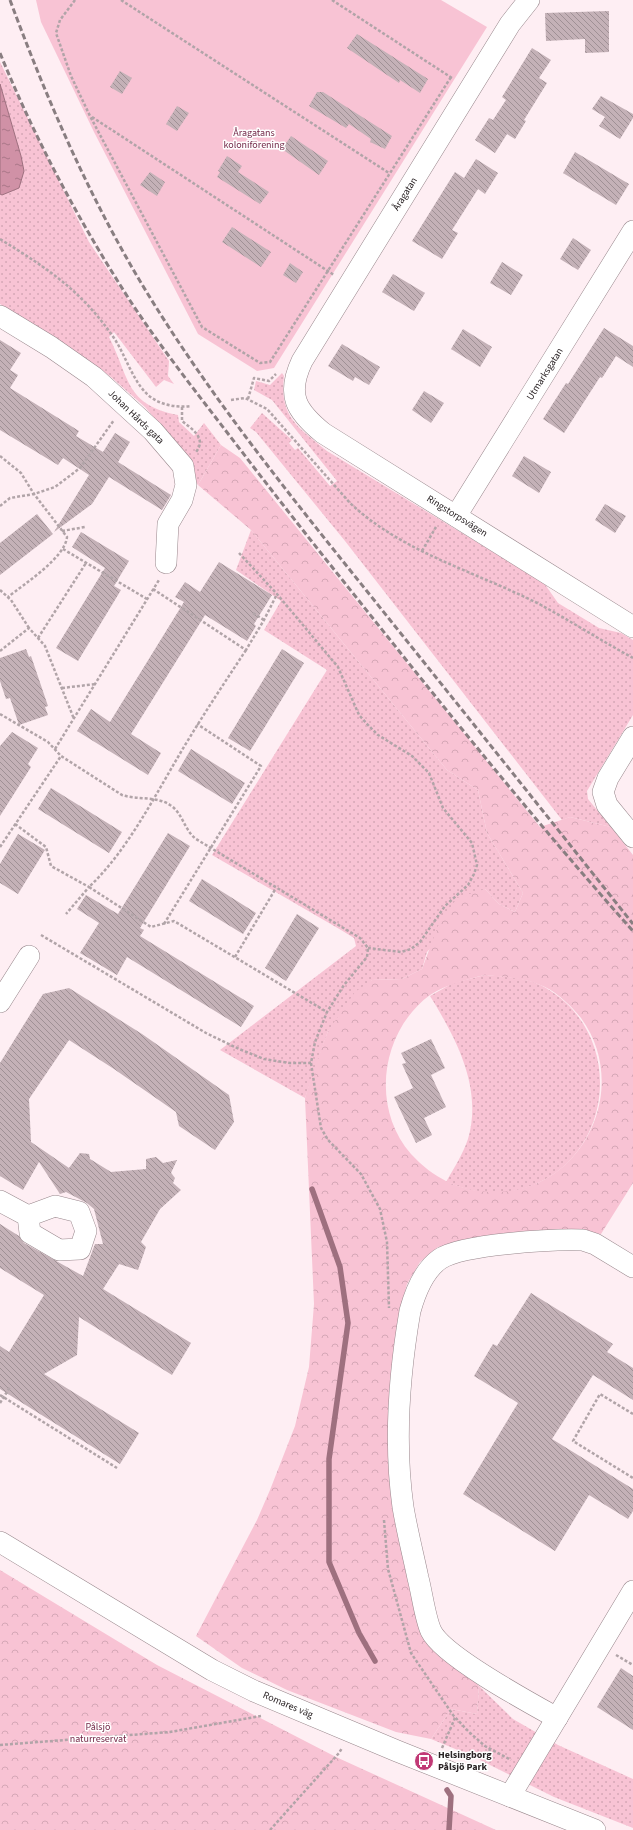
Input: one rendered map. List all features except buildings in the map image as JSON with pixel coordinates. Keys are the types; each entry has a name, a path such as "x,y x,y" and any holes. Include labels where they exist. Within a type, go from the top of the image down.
{"street":[{"name":"Åragatan","path":"294,394 294,381 302,361 510,24 529,0"},
{"name":"Utmarksgatan","path":"451,513 633,231"},
{"name":"Johan Hårds gata","path":"0,316 51,347 94,377 153,431 183,466 186,485 182,500 168,524 166,563"},
{"name":"Ringstorpsvägen","path":"294,394 301,411 323,434 632,623"},
{"path":"633,737 608,778 603,792 607,805 633,837"},
{"path":"0,1002 29,956"},
{"path":"0,1200 28,1216"},
{"path":"557,1718 494,1682 445,1647 431,1631 408,1536 400,1476 401,1397 409,1317 413,1299 428,1271 441,1259 459,1251 483,1247 582,1240 595,1244 633,1267"},
{"name":"Romares väg","path":"0,1542 205,1666 254,1691 595,1830"},
{"path":"510,1796 633,1590"}],"path":[{"path":"75,0 60,20 56,33 71,76 90,116 202,327 260,363 270,362 451,77"},
{"path":"122,0 389,173"},
{"path":"332,0 455,80"},
{"path":"90,116 337,277"},
{"path":"0,239 50,270 78,294 102,321 115,339 139,385 144,391 157,401 182,407 191,406"},
{"path":"248,399 254,378 269,381 276,374"},
{"path":"231,400 248,399 262,405 275,416 339,491 363,515 397,538 422,551 541,605 633,658"},
{"path":"182,407 182,421 196,433"},
{"path":"0,506 10,498 34,494 55,487 80,468 113,420 129,408"},
{"path":"0,456 20,473 67,538 66,544 56,557 8,598"},
{"path":"422,551 451,513"},
{"path":"62,531 85,526"},
{"path":"63,549 147,599"},
{"path":"0,714 48,742 61,756 122,795 130,798 152,800 170,805 180,817 191,835 210,848 360,938 368,948 401,952 410,949 420,942 445,906 468,885 477,865 472,843 443,808 429,773 412,756 378,735 368,725 359,714 338,667 277,594 239,553"},
{"path":"38,638 86,562"},
{"path":"54,750 96,684 153,589 166,563"},
{"path":"153,589 246,650"},
{"path":"0,590 8,598 29,628 45,646 74,719"},
{"path":"66,914 89,887 107,870 152,800 197,724 246,650 264,620 277,594"},
{"path":"253,613 264,620"},
{"path":"0,651 29,628"},
{"path":"62,688 96,684"},
{"path":"164,925 261,766 197,724"},
{"path":"0,847 61,756"},
{"path":"16,824 46,847 51,866 89,887 152,927 164,925 174,921 327,1012"},
{"path":"235,957 276,888"},
{"path":"41,936 206,1033 239,1049 264,1059 290,1063 311,1064 315,1042 327,1012 344,985 365,961 368,948"},
{"path":"0,1403 10,1387"},
{"path":"633,1414 600,1394 573,1441 633,1478"},
{"path":"0,1396 117,1468"},
{"path":"610,1651 633,1665"},
{"path":"0,1745 170,1732 264,1715"},
{"path":"440,1752 455,1718"},
{"path":"270,1830 339,1754 342,1747"},
{"path":"510,1765 514,1761"}],"green space":[{"name":"Åragatans koloniförening","path":"36,0 441,0 487,27 274,368 257,371 198,334 94,132 41,22"},
{"path":"0,62 89,242 169,361 168,376 174,384 164,380 156,387 114,332 109,337 132,388 138,397 148,404 178,415 179,422 194,436 204,423 221,445 198,485 195,482 184,453 145,407 111,377 61,342 0,304"},
{"path":"282,373 284,376 283,390 285,402 293,420 299,428 327,451 544,583 558,603 599,628 621,633 633,640 633,715 587,791 588,799 611,827 570,817 562,820 345,541 256,432 250,428 262,413 292,440 289,443 295,450 298,448 330,486 337,481 272,400 254,390 256,381 270,385"},
{"path":"221,445 240,458 540,827 570,817 611,827 633,855 633,1183 601,1234 570,1230 471,1239 438,1247 420,1262 407,1284 400,1310 411,1585 462,1670 479,1686 477,1714 451,1709 431,1739 396,1732 287,1690 242,1668 196,1636 257,1520 270,1490 295,1426 309,1367 314,1304 305,1098 328,1031 355,992 372,980 402,979 422,969 438,926 457,898 485,889 499,904 515,912 523,893 487,833 478,790 447,770 251,530 198,485","holes":["485,975 515,978 538,984 555,993 581,1018 596,1046 602,1076 599,1105 589,1133 573,1157 551,1176 524,1188 492,1192 469,1189 447,1182 428,1170 419,1162 411,1154 398,1135 390,1114 386,1093 387,1070 392,1049 401,1028 413,1010 430,995 443,988"]},
{"path":"251,530 447,770 478,790 487,833 523,893 515,912 499,904 485,889 427,952 422,969 402,979 372,980 328,1031 305,1098 220,1050 356,946 354,938 212,855 327,670 264,630 281,601 236,570"},
{"path":"485,975 516,978 539,984 574,1011 591,1039 599,1071 598,1103 588,1134 570,1161 543,1181 500,1193 476,1191 446,1182 461,1156 468,1139 472,1120 472,1101 469,1082 457,1046 430,996 453,983"},
{"name":"Pålsjö naturreservat","path":"0,1570 157,1665 336,1757 496,1830 0,1830"},
{"path":"479,1686 513,1719 558,1745 633,1779 633,1828 554,1797 470,1755 431,1739 451,1709 477,1714"}],"water":[{"path":"0,84 24,171 19,188 2,195 0,194"}],"waterway":[{"path":"312,1189 340,1267 348,1323 329,1459 329,1562 359,1633 375,1661"},
{"path":"447,1790 451,1796 449,1830"}],"railway":[{"path":"10,0 55,112 106,221 146,291 196,368 251,444 308,517 633,924"},
{"path":"0,53 28,117 75,210 129,299 164,350 299,526 450,714 558,845 633,931"}],"place":[{"name":"Helsingborg Pålsjö Park","path":"424,1761"}]}
